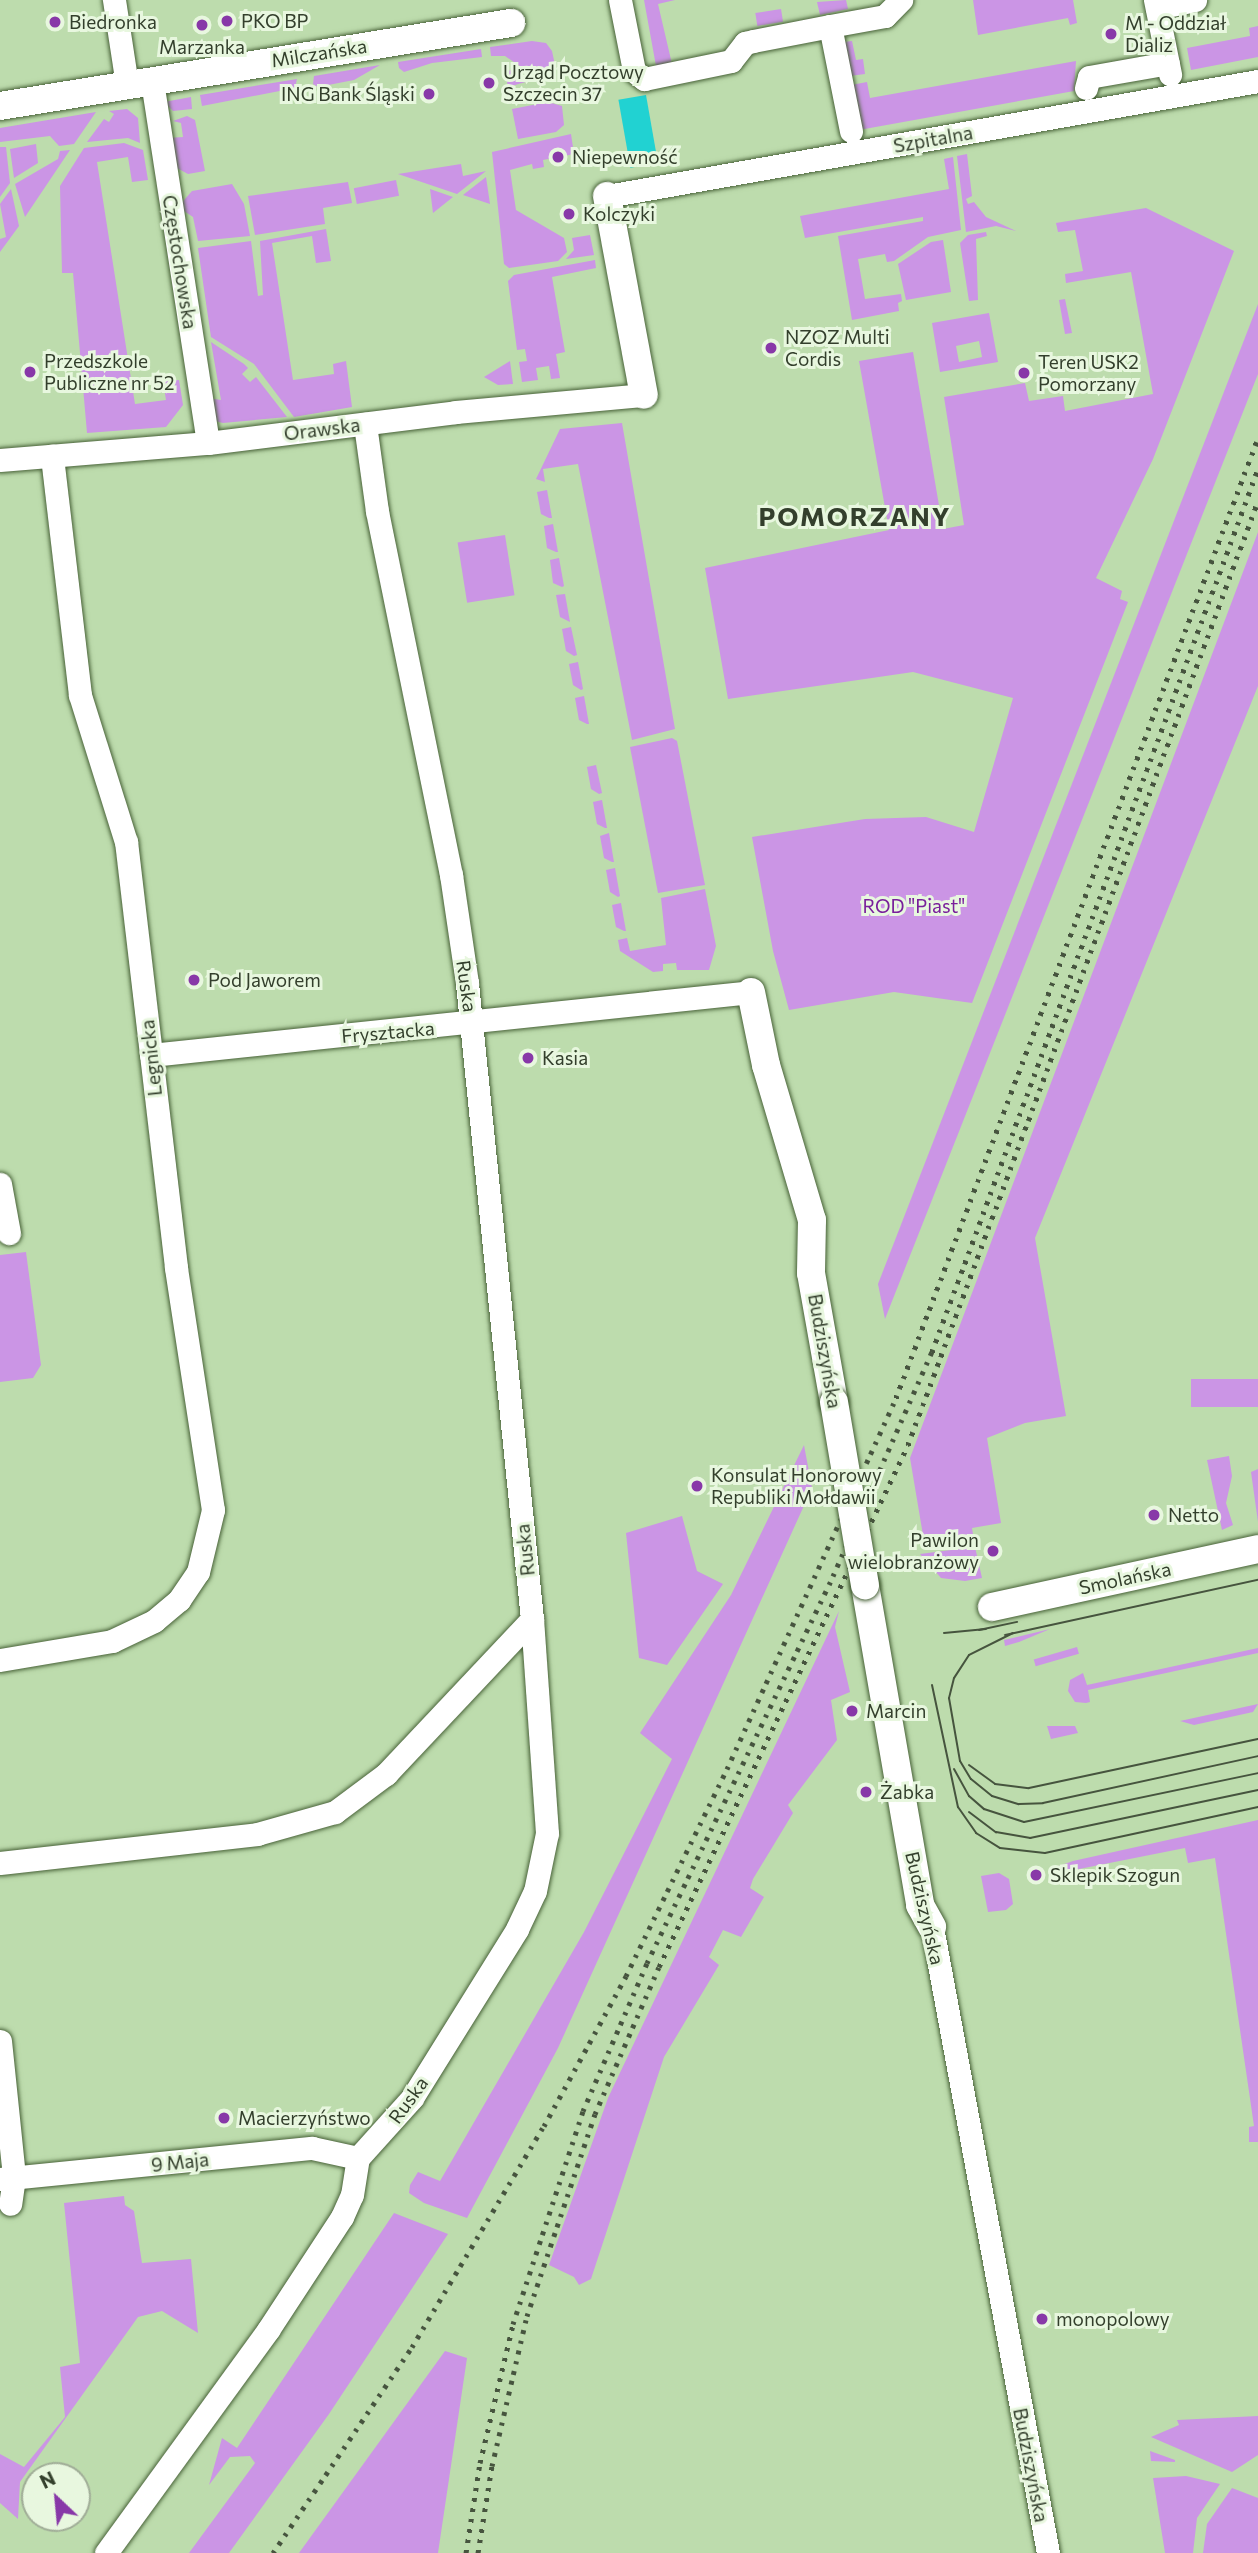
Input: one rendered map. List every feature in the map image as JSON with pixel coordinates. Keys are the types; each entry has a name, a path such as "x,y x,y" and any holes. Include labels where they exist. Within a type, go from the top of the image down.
{"street":[{"path":"114,0 139,83"},
{"path":"620,0 634,71 644,79 732,61 745,43 885,16 901,0"},
{"path":"1086,88 1089,77 1169,68 1156,4 1195,0"},
{"name":"Milczańska","path":"0,106 511,23"},
{"path":"831,26 851,131"},
{"name":"Szpitalna","path":"607,196 1258,81"},
{"name":"Częstochowska","path":"139,83 208,443"},
{"path":"607,196 644,395"},
{"name":"Orawska","path":"0,460 208,443 644,395"},
{"name":"Ruska","path":"358,2158 412,2098 517,1929 535,1891 548,1817 532,1619 472,1024 447,858 377,511 365,424"},
{"name":"Legnicka","path":"0,1660 133,1633 169,1610 192,1582 208,1547 213,1510 176,1267 126,842 80,695 52,456"},
{"name":"Frysztacka","path":"151,1055 472,1024 751,992"},
{"name":"Budziszyńska","path":"751,992 766,1065 812,1220 811,1273 920,1905 932,1927 1048,2553"},
{"path":"0,1184 9,1233"},
{"name":"Smolańska","path":"992,1607 1258,1549"},
{"path":"0,1863 257,1834 335,1812 386,1774 532,1619"},
{"path":"0,2041 10,2204"},
{"name":"9 Maja","path":"7,2178 312,2148 358,2158"},
{"path":"106,2553 268,2330 342,2217 352,2195 358,2158"}],"green space":[{"path":"644,0 675,0 658,4 672,64 656,66"},
{"path":"846,0 848,9 820,15 817,2"},
{"path":"973,0 1073,0 1077,23 1070,25 1068,18 978,35"},
{"path":"781,9 783,22 757,26 755,13"},
{"path":"1258,26 1258,57 1191,70 1187,48 1250,36 1249,28"},
{"path":"532,41 546,43 552,51 555,65 546,77 536,77 505,56 491,56 490,47"},
{"path":"852,41 856,60 863,59 865,74 850,76 844,42"},
{"path":"481,49 482,57 432,63 404,72 399,68 398,62"},
{"path":"1076,61 1074,91 859,130 851,85 867,82 870,98"},
{"path":"380,65 354,80 318,87 313,84 314,76"},
{"path":"513,70 529,81 508,87 505,71"},
{"path":"297,79 295,88 202,106 200,95"},
{"path":"191,97 192,109 173,111 164,102"},
{"path":"548,102 562,106 564,125 556,132 518,139 512,109"},
{"path":"127,109 138,118 140,143 128,138 87,142 104,119 109,122 114,114 109,111"},
{"path":"96,112 74,144 59,146 50,136 0,142 0,128"},
{"path":"187,116 195,120 205,171 188,174 175,167 168,138 183,137 181,123 173,121"},
{"path":"571,134 574,154 543,160 544,167 533,169 532,164 510,170 516,210 564,238 567,252 558,261 509,268 504,264 492,152"},
{"path":"124,143 143,150 148,180 132,182 128,157 97,162 135,404 166,400 163,381 179,380 183,405 166,427 87,433 73,273 62,273 60,186 84,148"},
{"path":"36,144 38,163 14,178 10,149"},
{"path":"0,147 6,147 10,183 0,197"},
{"path":"70,150 25,217 15,184 58,159 60,151"},
{"path":"967,154 972,196 966,199 968,204 974,202 986,217 1016,231 996,226 966,232 957,156"},
{"path":"953,157 961,230 928,237 894,261 887,262 885,254 858,259 865,299 901,294 902,301 898,303 899,311 852,320 838,236 923,221 923,217 805,238 800,216 949,189 944,159"},
{"path":"461,164 463,176 486,171 457,194 398,174"},
{"path":"486,177 490,204 463,195"},
{"path":"396,180 399,196 357,204 354,188"},
{"path":"348,182 352,203 323,208 325,224 255,235 248,196"},
{"path":"232,184 244,204 250,236 198,241 193,217 178,207 192,191"},
{"path":"11,189 19,226 0,252 0,239 6,237 0,204"},
{"path":"430,189 453,197 433,213"},
{"name":"ROD \"Piast\"","path":"1146,208 1234,251 1153,459 1096,578 1122,591 1120,599 1128,602 972,1003 894,992 789,1010 773,951 752,837 865,819 926,817 974,832 1013,698 913,672 728,699 705,568 889,530 859,361 913,352 943,529 964,525 944,397 1025,383 1029,401 1063,396 1065,411 1153,394 1131,272 1066,283 1065,274 1083,271 1075,230 1058,232 1056,223"},
{"path":"326,229 331,261 316,263 312,236 272,243 293,380 334,374 333,364 346,361 352,407 294,417 254,364 211,337 198,248 251,241 258,296 263,295 260,241"},
{"path":"986,232 987,236 976,239 978,300 969,301 960,243 968,235"},
{"path":"590,235 594,255 566,259 574,250 572,238"},
{"path":"943,240 951,292 906,300 898,264 931,242"},
{"path":"595,260 596,268 552,277 565,352 556,354 560,378 551,379 549,366 536,368 538,380 522,382 519,362 527,361 525,349 517,350 508,281 514,275"},
{"path":"1065,299 1072,333 1065,334 1059,300"},
{"path":"1258,304 1258,374 885,1319 878,1284"},
{"path":"989,313 998,362 940,372 932,323","holes":["979,341 982,357 959,362 956,346"]},
{"path":"211,342 244,364 248,368 242,374 250,382 256,377 287,417 223,423 211,420 209,398 221,400"},
{"path":"510,361 513,384 498,385 484,377"},
{"path":"622,423 675,729 632,740 578,464 543,469 545,482 536,479 560,429"},
{"path":"547,490 552,518 541,514 537,492"},
{"path":"553,524 558,552 547,548 544,526"},
{"path":"1258,532 1258,686 1035,1238 1066,1416 1025,1423 987,1438 1001,1523 972,1528 974,1540 925,1547 910,1458"},
{"path":"505,535 515,595 467,603 458,543"},
{"path":"559,558 562,587 553,583 550,560"},
{"path":"565,594 570,622 560,617 556,595"},
{"path":"571,627 577,655 574,656 566,651 562,629"},
{"path":"578,662 581,690 573,685 569,664"},
{"path":"584,696 589,724 579,720 575,698"},
{"path":"672,738 677,741 705,885 658,893 630,747"},
{"path":"596,765 602,793 599,794 591,789 587,767"},
{"path":"602,800 607,828 597,824 593,802"},
{"path":"609,833 614,862 604,858 600,836"},
{"path":"615,868 618,897 610,892 606,870"},
{"path":"705,889 716,946 709,970 677,970 676,963 663,964 663,971 653,972 620,951 618,940 627,938 630,951 666,945 661,898"},
{"path":"621,903 626,931 616,927 612,905"},
{"path":"26,1252 41,1365 33,1378 0,1382 0,1255"},
{"path":"1191,1379 1258,1379 1258,1407 1191,1407"},
{"path":"804,1445 812,1488 558,2048 467,2218 424,2203 409,2193 410,2185 418,2172 440,2181 584,1932 672,1759 640,1733 731,1595"},
{"path":"1229,1456 1232,1476 1226,1503 1233,1525 1222,1530 1207,1460"},
{"path":"1258,1469 1258,1522 1251,1472"},
{"path":"682,1516 697,1571 723,1584 667,1665 639,1658 626,1533"},
{"path":"975,1547 982,1578 965,1581 941,1578 920,1554"},
{"path":"839,1611 835,1627 850,1692 831,1700 837,1740 788,1805 793,1813 750,1888 764,1897 741,1937 723,1930 709,1957 719,1965 664,2057 591,2279 579,2285 574,2277 549,2265 608,2098"},
{"path":"1050,1629 1019,1642 1005,1646 1004,1640"},
{"path":"1077,1647 1079,1654 1036,1666 1034,1659"},
{"path":"1258,1648 1258,1653 1088,1690 1090,1702 1086,1703 1075,1702 1068,1691 1070,1680 1083,1673 1087,1685"},
{"path":"1258,1704 1253,1712 1194,1725 1180,1721"},
{"path":"1047,1726 1075,1726 1078,1733 1051,1739"},
{"path":"1258,1820 1258,2142 1249,2142 1249,2127 1254,2126 1215,1858 1188,1863 1185,1848 1054,1874 1056,1867 1073,1861"},
{"path":"999,1873 1009,1879 1013,1904 1006,1910 988,1912 981,1876"},
{"path":"124,2196 125,2205 134,2211 142,2263 191,2259 198,2333 162,2311 138,2317 34,2462 28,2462 65,2417 60,2367 80,2363 64,2203"},
{"path":"394,2213 448,2234 329,2414 229,2553 189,2553 255,2463 250,2456 230,2457 209,2485 222,2438 237,2448"},
{"path":"445,2351 467,2358 438,2553 299,2553"},
{"path":"1258,2416 1258,2455 1232,2472 1151,2437 1179,2425 1177,2420"},
{"path":"1150,2451 1175,2460 1175,2462 1151,2461"},
{"path":"0,2454 21,2465 18,2519 0,2503"},
{"path":"1186,2476 1220,2484 1197,2518 1193,2553 1165,2553 1153,2478"},
{"path":"1232,2488 1258,2498 1258,2553 1203,2553 1207,2524"}],"water":[{"path":"646,95 658,163 630,168 618,100"}],"tram line":[{"path":"1005,1635 1258,1580"},
{"path":"979,1630 1017,1622"},
{"path":"944,1633 986,1629"},
{"path":"1013,1633 969,1655 954,1678 949,1698 960,1761 971,1779 992,1796 1019,1804 1043,1803 1258,1756"},
{"path":"932,1685 958,1807 976,1833 1000,1848 1045,1853 1258,1807"},
{"path":"969,1765 995,1784 1029,1788 1258,1739"},
{"path":"954,1769 969,1796 984,1809 1024,1822 1258,1773"},
{"path":"969,1812 996,1832 1030,1838 1258,1790"}],"railway":[{"path":"273,2553 412,2347 544,2126 626,1976 727,1769 896,1398 1258,438"},
{"path":"466,2553 480,2463 513,2324 583,2111 647,1963 833,1576 932,1352 1258,469"},
{"path":"478,2553 492,2466 527,2316 595,2114 659,1967 908,1445 1258,501"}],"place":[{"name":"PKO BP","path":"227,21"},
{"name":"Biedronka","path":"55,22"},
{"name":"Marzanka","path":"202,25"},
{"name":"M - Oddział Dializ","path":"1111,34"},
{"name":"Urząd Pocztowy Szczecin 37","path":"489,83"},
{"name":"ING Bank Śląski","path":"429,94"},
{"name":"Niepewność","path":"558,157"},
{"name":"Kolczyki","path":"569,214"},
{"name":"NZOZ Multi Cordis","path":"771,348"},
{"name":"Przedszkole Publiczne nr 52","path":"30,372"},
{"name":"Teren USK2 Pomorzany","path":"1024,373"},
{"name":"Pod Jaworem","path":"194,980"},
{"name":"Kasia","path":"528,1058"},
{"name":"Konsulat Honorowy Republiki Mołdawii","path":"697,1486"},
{"name":"Netto","path":"1154,1515"},
{"name":"Pawilon wielobranżowy","path":"993,1551"},
{"name":"Marcin","path":"852,1711"},
{"name":"Żabka","path":"866,1792"},
{"name":"Sklepik Szogun","path":"1036,1875"},
{"name":"Macierzyństwo","path":"224,2118"},
{"name":"monopolowy","path":"1042,2319"}],"district":[{"name":"POMORZANY","path":"855,516"}]}
